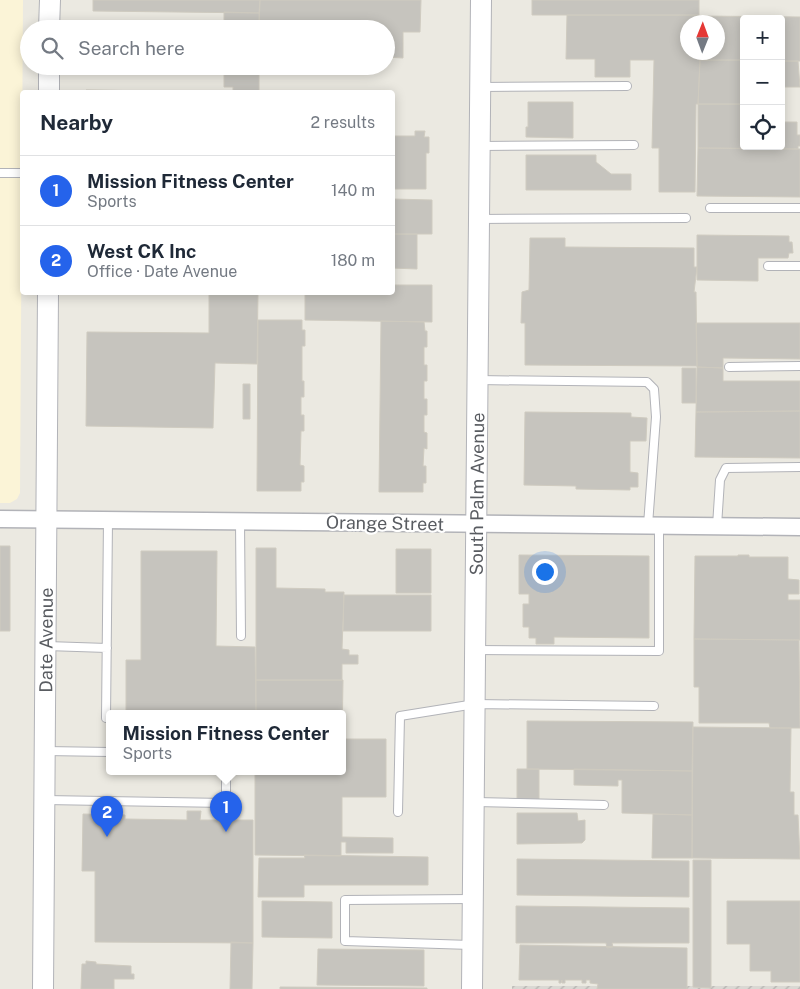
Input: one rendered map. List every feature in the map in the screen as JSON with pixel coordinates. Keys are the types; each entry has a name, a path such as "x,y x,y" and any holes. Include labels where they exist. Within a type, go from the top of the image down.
{"street":[{"path":"49,20 50,0"},
{"name":"South Palm Avenue","path":"472,989 481,0"},
{"path":"49,75 49,90"},
{"name":"Date Avenue","path":"43,989 48,295"},
{"name":"Orange Street","path":"0,519 800,527"}],"lane":[{"path":"480,87 627,86"},
{"path":"480,146 634,145"},
{"path":"0,173 20,173"},
{"path":"710,208 800,208"},
{"path":"479,219 686,218"},
{"path":"768,266 800,266"},
{"path":"729,367 800,366"},
{"path":"475,650 659,650 659,573 653,526 656,417 654,389 646,382 478,380"},
{"path":"717,526 720,480 726,468 800,467"},
{"path":"106,710 108,520"},
{"path":"240,522 241,636"},
{"path":"45,646 107,648"},
{"path":"398,812 400,716 475,704 654,706"},
{"path":"45,751 106,752"},
{"path":"45,800 226,803 226,775"},
{"path":"474,802 604,805"},
{"path":"472,945 345,941 345,900 473,899"}],"shaded area":[{"path":"0,0 23,0 23,20 20,20 20,75 23,75 22,90 20,90 20,493 17,499 10,503 0,503"},
{"path":"512,986 800,986 800,989 512,989"}],"building":[{"path":"93,0 260,0 259,13 93,11"},
{"path":"260,0 421,0 420,32 403,32 403,58 395,58 395,20 259,20"},
{"path":"532,0 699,0 699,15 532,15"},
{"path":"224,12 259,13 259,20 224,20"},
{"path":"567,15 680,15 680,60 700,60 698,104 696,104 695,192 659,192 659,148 652,148 654,60 630,60 630,77 595,77 595,59 566,59"},
{"path":"725,16 740,16 740,60 725,60"},
{"path":"785,17 800,17 800,61 785,61"},
{"path":"700,60 740,60 740,104 698,104"},
{"path":"785,61 798,61 800,87 785,87"},
{"path":"224,75 259,75 259,90 233,90 233,87 224,87"},
{"path":"528,102 573,102 573,138 526,137"},
{"path":"698,104 740,104 740,148 698,148"},
{"path":"785,122 797,122 797,135 800,135 800,146 798,146 798,149 785,149"},
{"path":"415,131 425,131 424,137 429,137 429,153 426,153 426,189 395,189 395,136 415,136"},
{"path":"698,148 740,148 740,150 800,149 800,197 697,196"},
{"path":"526,155 596,155 596,162 611,174 631,174 631,190 526,190"},
{"path":"395,199 432,200 432,234 395,234"},
{"path":"395,234 417,234 417,269 395,268"},
{"path":"697,235 789,236 789,242 792,242 793,253 789,253 788,258 758,258 758,281 697,280"},
{"path":"530,238 565,238 565,247 694,248 694,267 697,267 694,292 696,292 697,366 525,365 525,323 521,323 522,292 529,290"},
{"path":"395,285 432,285 432,322 305,320 305,295 395,295"},
{"path":"209,295 258,295 257,364 215,363 213,428 86,426 87,332 209,333"},
{"path":"258,320 302,320 302,330 305,330 305,346 302,346 304,397 301,397 301,415 304,415 304,431 301,431 300,465 304,466 304,482 301,482 301,491 257,491"},
{"path":"381,321 424,322 425,331 427,331 427,347 424,347 424,365 427,365 427,381 424,381 424,399 427,399 427,415 424,415 424,432 427,433 427,449 424,448 423,466 426,466 426,483 423,483 423,492 379,492"},
{"path":"696,323 800,323 800,359 723,358 723,368 697,367"},
{"path":"697,367 723,368 723,381 800,381 800,411 696,412"},
{"path":"682,368 696,368 696,403 682,403"},
{"path":"243,384 250,384 250,419 243,419"},
{"path":"800,411 800,458 695,457 696,412"},
{"path":"525,412 631,413 631,417 647,418 646,441 630,441 630,472 638,473 638,487 630,487 630,490 576,489 576,486 524,485"},
{"path":"0,546 10,546 10,631 0,631"},
{"path":"256,548 276,548 276,588 325,589 325,592 344,592 342,649 349,650 349,655 358,655 358,664 342,664 342,680 256,680"},
{"path":"396,549 431,549 431,593 396,593"},
{"path":"141,551 217,551 216,646 255,647 256,710 126,710 126,660 141,660"},
{"path":"519,555 649,556 649,638 554,637 554,644 536,644 536,638 529,638 529,627 523,627 523,604 529,604 529,594 519,594"},
{"path":"749,555 749,557 788,557 788,579 799,580 799,594 788,594 788,600 800,600 800,640 694,639 695,556"},
{"path":"344,595 431,595 431,631 343,631"},
{"path":"694,639 799,640 800,728 770,728 769,723 699,723 699,687 694,687"},
{"path":"256,680 343,680 342,710 256,710"},
{"path":"527,721 693,722 692,771 527,769"},
{"path":"693,727 791,728 790,792 794,792 794,815 798,815 800,859 692,858"},
{"path":"346,739 386,739 386,797 342,797 342,837 393,838 393,853 346,853 346,842 341,842 341,856 255,855 255,775 346,775"},
{"path":"517,769 539,769 539,800 517,800"},
{"path":"574,769 692,771 692,815 622,813 622,780 618,780 618,786 574,785"},
{"path":"187,811 201,811 200,820 253,820 253,943 95,942 95,871 82,871 83,814 125,815 125,819 187,820"},
{"path":"517,813 577,813 578,821 585,820 585,840 582,843 517,844"},
{"path":"653,814 692,815 692,858 652,858"},
{"path":"304,855 428,857 428,885 304,885 304,897 258,897 259,858 305,858"},
{"path":"517,859 689,861 689,897 517,895"},
{"path":"693,860 711,860 711,988 693,987"},
{"path":"262,901 332,902 332,938 262,937"},
{"path":"727,901 800,901 800,982 771,982 771,971 750,971 750,944 727,944"},
{"path":"516,906 689,908 689,943 612,943 613,947 607,948 606,943 516,943"},
{"path":"231,942 253,943 252,989 230,989"},
{"path":"520,945 687,948 687,989 597,989 598,984 590,983 590,980 582,983 582,980 565,980 565,983 562,983 562,980 559,983 559,980 519,980"},
{"path":"318,949 424,950 424,986 317,985"},
{"path":"86,961 96,962 96,964 131,966 131,974 134,974 134,979 114,979 114,989 81,989 82,964 86,964"},
{"path":"280,987 427,988 427,989 280,989"}],"place":[{"name":"Mission Fitness Center","path":"226,832"},
{"name":"West CK Inc","path":"107,837"}]}
